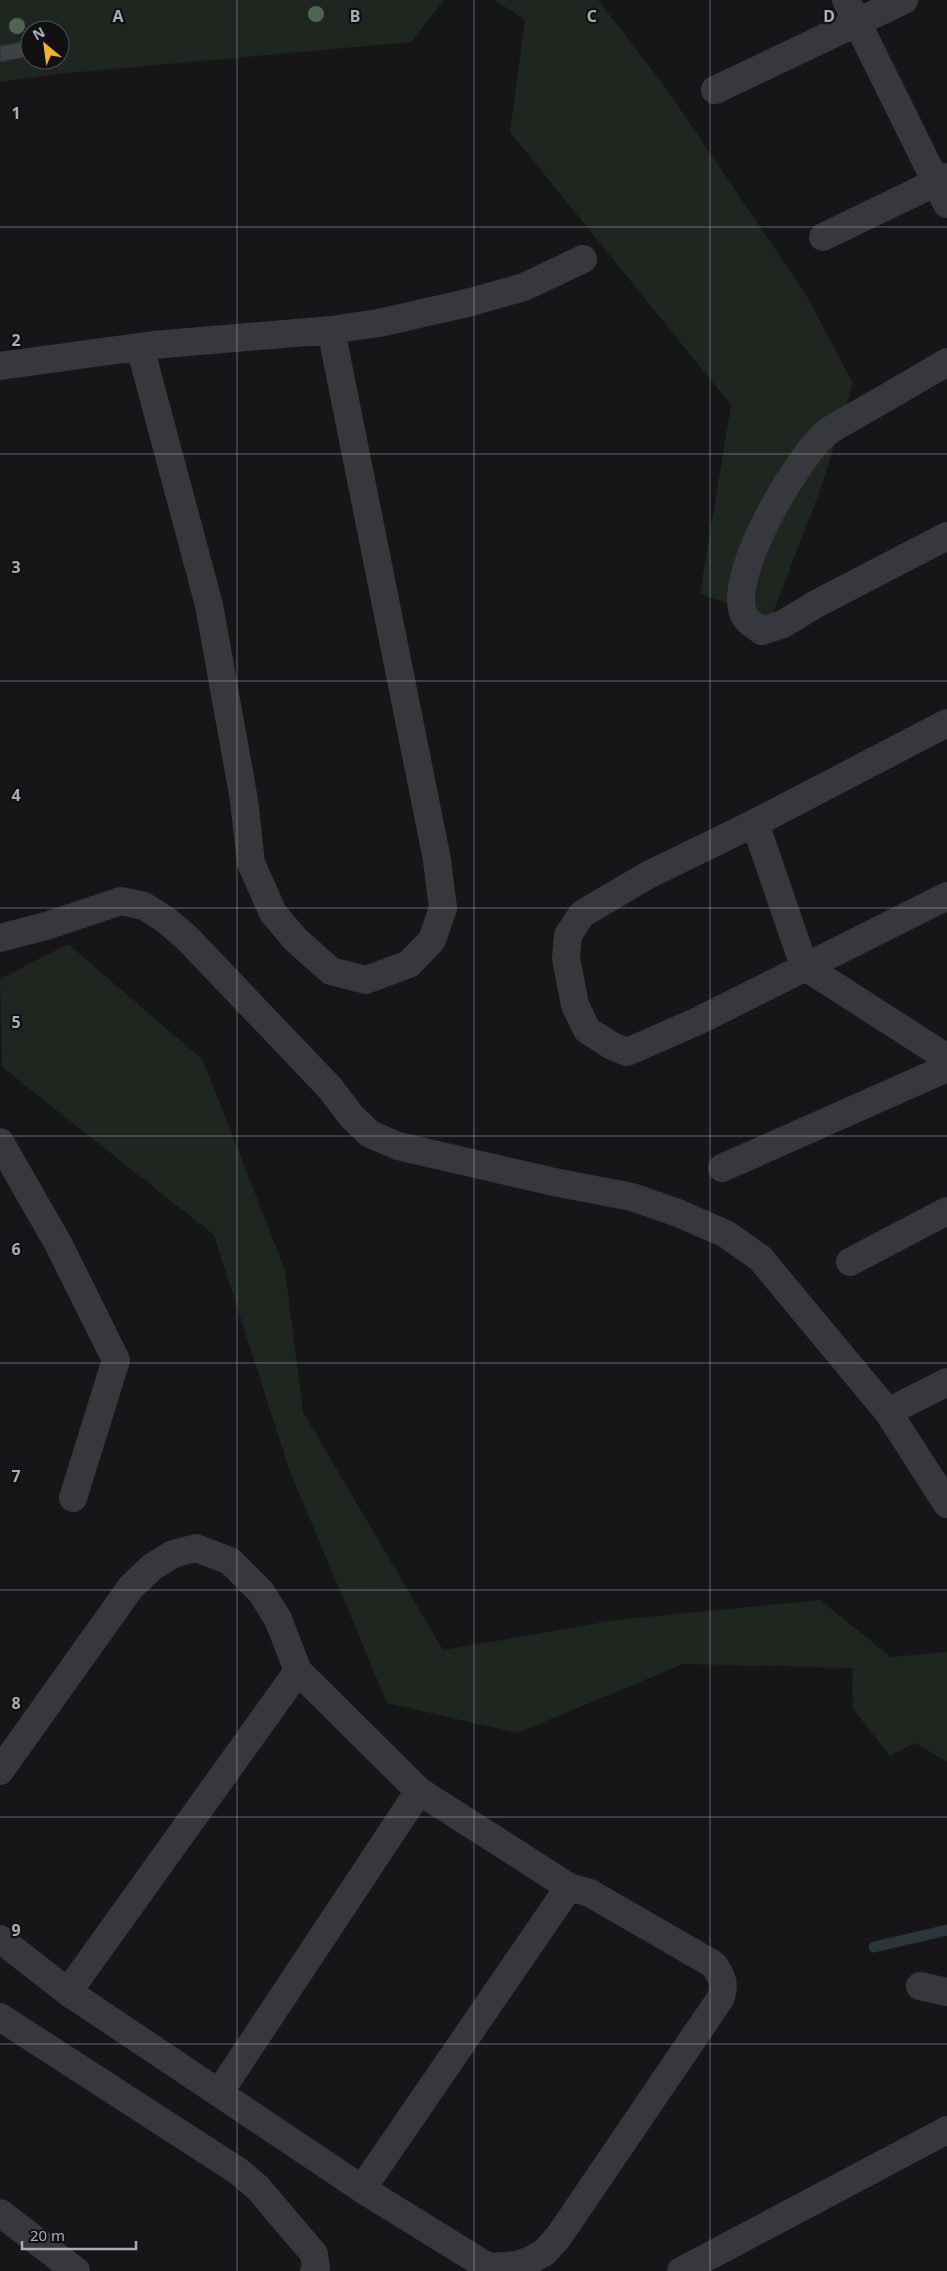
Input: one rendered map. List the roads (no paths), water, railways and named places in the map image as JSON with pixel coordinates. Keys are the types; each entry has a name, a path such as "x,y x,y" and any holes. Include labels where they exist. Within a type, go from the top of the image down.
{"street":[{"path":"715,90 852,10 904,0"},
{"path":"824,237 943,187 852,10"},
{"path":"0,366 140,347 331,330 379,323 467,303 524,287 583,259"},
{"path":"140,347 209,605 244,800 251,863 273,912 296,940 332,971 366,980 410,964 432,940 444,908 437,860 331,330"},
{"path":"947,362 826,433 801,462 765,521 743,582 741,600 743,614 749,622 762,631 783,624 816,604 947,536"},
{"path":"947,723 755,823 648,875 582,914 568,935 566,958 575,1005 587,1030 612,1046 627,1052 698,1021 804,966 947,896"},
{"path":"755,823 804,966 947,1058"},
{"path":"0,938 46,926 121,901 144,906 166,920 188,938 330,1088 352,1117 370,1134 398,1146 554,1182 632,1197 678,1213 726,1234 760,1258 888,1412 947,1504"},
{"path":"722,1168 947,1068"},
{"path":"0,1142 58,1245 116,1360 73,1498"},
{"path":"850,1262 947,1212"},
{"path":"888,1412 947,1382"},
{"path":"0,1771 131,1587 152,1567 173,1554 196,1548 230,1561 261,1592 278,1619 298,1671 419,1791 569,1887 590,1893 713,1964 721,1974 724,1989 720,1999 559,2236 545,2252 530,2260 517,2265 488,2267 362,2189 68,1992 0,1939"},
{"path":"68,1992 298,1671"},
{"path":"219,2093 419,1791"},
{"path":"362,2189 569,1887"},
{"path":"920,1986 947,1992"},
{"path":"0,2017 238,2171 258,2188 314,2254 314,2271"},
{"path":"681,2271 947,2130"},
{"path":"0,2213 76,2271"}],"waterway":[{"path":"874,1947 947,1930"}]}
